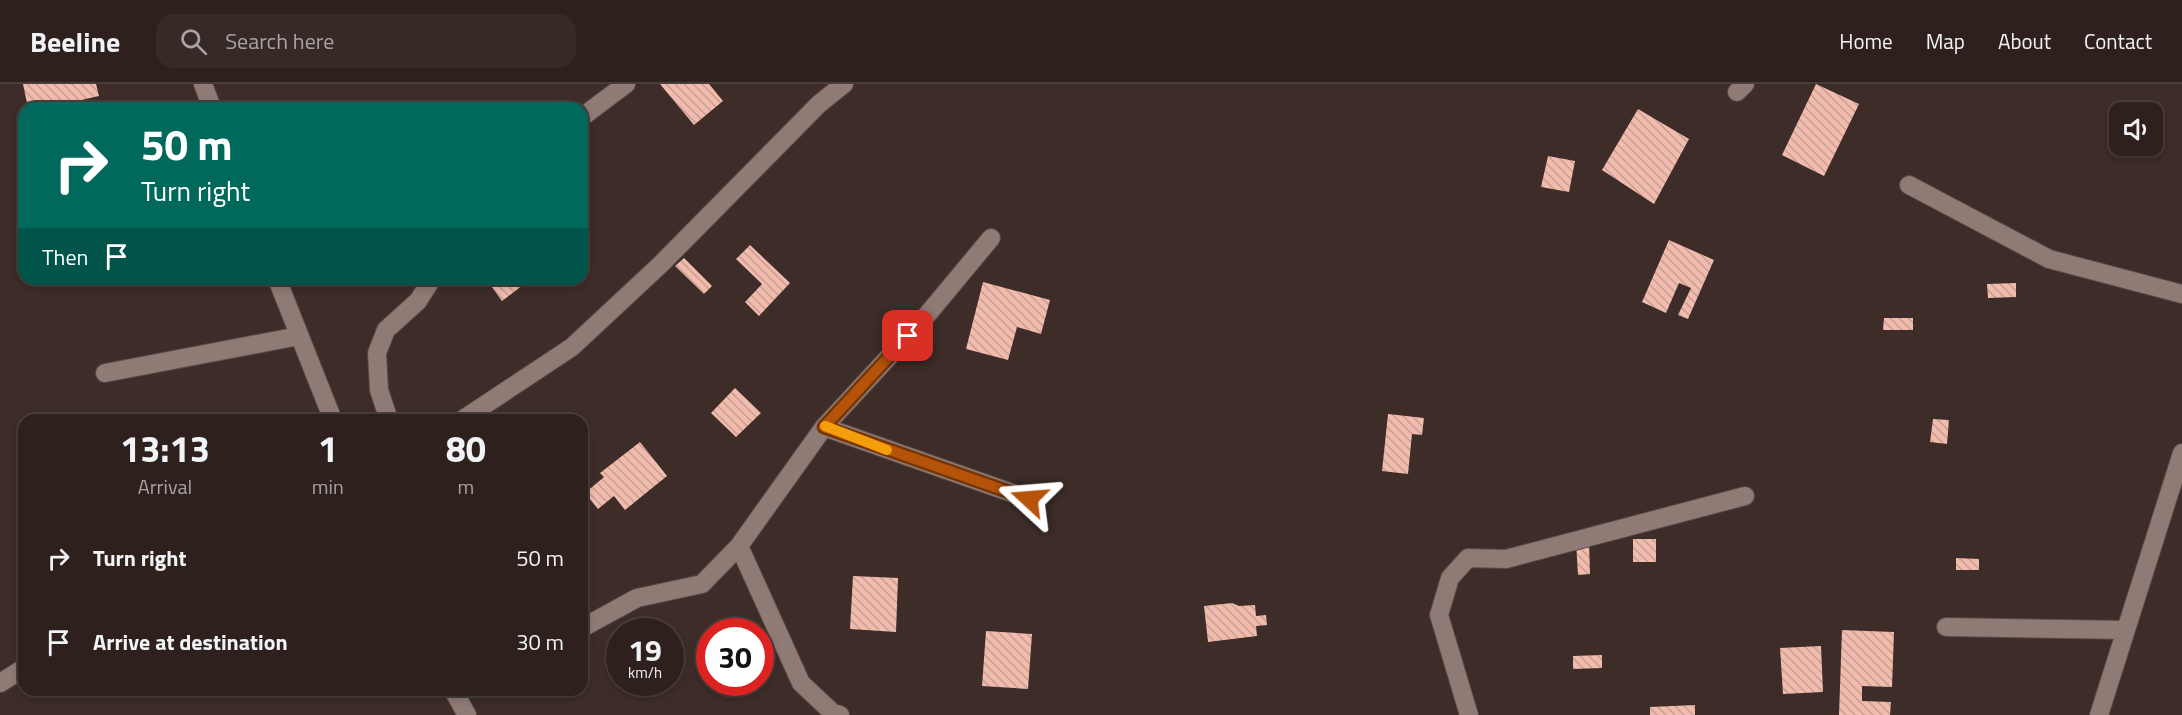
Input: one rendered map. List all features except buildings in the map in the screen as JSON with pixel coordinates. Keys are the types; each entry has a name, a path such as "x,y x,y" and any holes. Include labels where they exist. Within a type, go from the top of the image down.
{"street":[{"path":"203,84 210,102"},
{"path":"588,112 626,84"},
{"path":"471,414 572,347 660,265 819,104 844,84"},
{"path":"1909,185 2049,260 2182,294"},
{"path":"588,625 637,598 702,584 739,546 824,427 922,321 991,238"},
{"path":"279,285 331,414"},
{"path":"387,414 379,390 377,353 386,330 418,301 428,285"},
{"path":"105,373 299,336"},
{"path":"824,427 1029,499"},
{"path":"2099,715 2182,453"},
{"path":"1469,715 1439,615 1450,578 1468,558 1506,559 1745,496"},
{"path":"739,546 801,683 833,713 840,715"},
{"path":"1947,627 2126,630"},
{"path":"0,683 18,672"},
{"path":"460,696 466,715"}],"slow traffic":[{"path":"825,426 887,450"}],"route":[{"path":"908,336 824,427 1029,499"}]}
